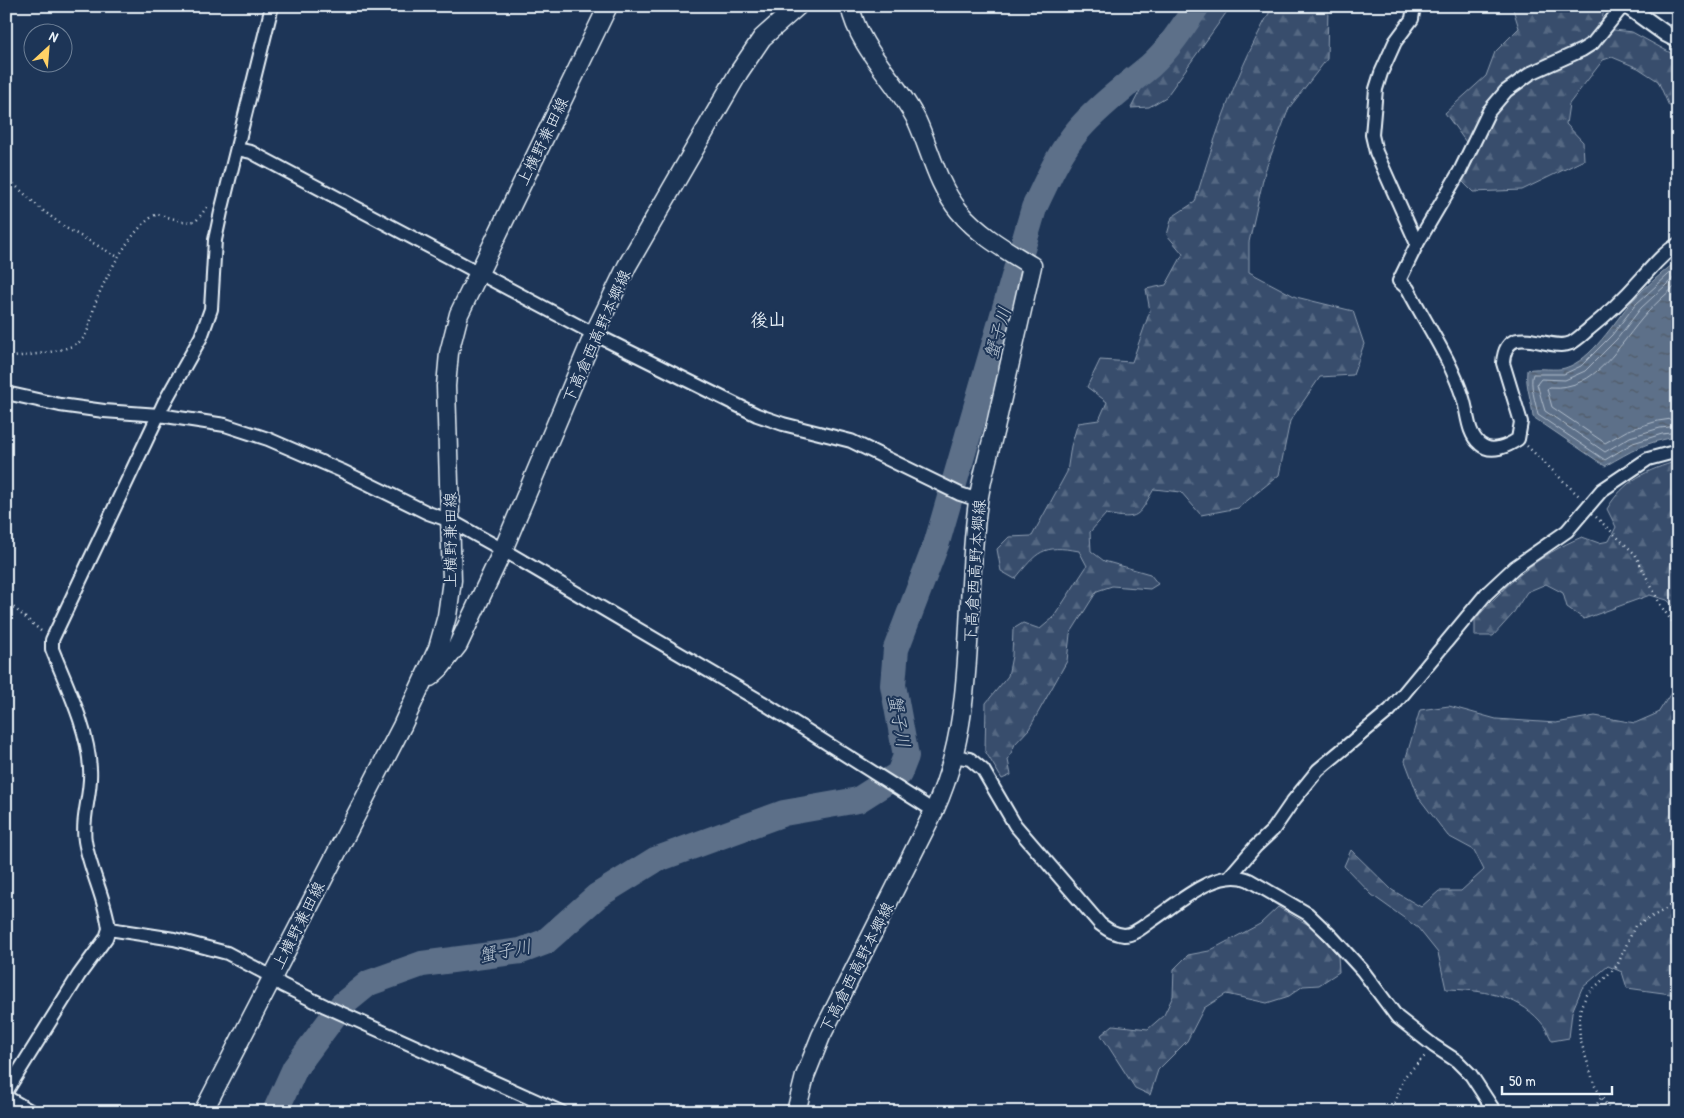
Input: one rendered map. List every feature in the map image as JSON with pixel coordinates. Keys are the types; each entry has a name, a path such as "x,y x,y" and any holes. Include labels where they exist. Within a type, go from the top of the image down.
{"main road":[{"name":"上横野兼田線","path":"203,1112 424,682 438,648 447,616 452,580 446,386 449,353 458,314 608,6"},
{"name":"下高倉西高野本郷線","path":"424,682 440,668 458,645 502,550 594,334 627,266 739,72 762,38 798,6"},
{"name":"下高倉西高野本郷線","path":"796,1112 805,1076 821,1036 934,811 944,790 955,756 967,662 972,548 978,500 1032,266 987,239 959,211 936,175 916,121 862,36 852,18 850,6"}],"street":[{"path":"6,1092 79,975 106,938 108,930 85,840 84,819 90,770 88,751 84,731 52,649 52,640 159,414 200,337 211,309 215,240 272,6"},
{"path":"1414,6 1412,19 1395,42 1380,73 1376,89 1372,135 1376,152 1417,244"},
{"path":"1678,40 1659,30 1625,6 1608,23 1593,43 1582,50 1531,73 1506,91 1489,111 1460,171 1417,244 1399,281 1408,289 1456,380 1474,435 1480,444 1488,448 1498,449 1518,439 1522,431 1503,363 1503,354 1509,345 1516,341 1530,338 1562,346 1572,342 1598,322 1660,258 1678,244"},
{"path":"237,149 251,152 594,334 757,415 783,424 851,441 960,494 978,500"},
{"path":"6,393 104,411 159,414 225,425 268,439 451,521 765,704 934,811"},
{"path":"1230,876 1255,847 1273,830 1318,770 1390,710 1486,594 1515,567 1567,531 1602,490 1648,459 1678,451"},
{"path":"955,756 970,759 983,770 1015,825 1100,924 1110,932 1126,935 1140,930 1204,887 1221,877 1230,876 1241,876 1308,914 1362,970 1397,1017 1434,1046 1457,1061 1471,1075 1495,1112"},
{"path":"108,930 174,939 226,953 350,1018 561,1112"},
{"path":"6,1097 32,1112"}],"path":[{"path":"6,177 66,228 118,257"},
{"path":"6,358 69,346 79,342 86,334 96,300 118,257 146,219 157,214 185,222 196,221 209,202"},
{"path":"1518,439 1589,505 1594,516 1635,554 1661,606 1678,630"},
{"path":"6,601 52,640"},
{"path":"1611,1112 1595,1086 1580,1038 1579,1021 1581,1006 1587,996 1618,966 1635,926 1664,910 1678,899"},
{"path":"1391,1112 1405,1076 1434,1046"},
{"path":"1592,1112 1601,1098"}],"green space":[{"path":"1212,6 1231,6 1166,97 1149,107 1131,108 1145,81"},
{"path":"1273,6 1328,6 1327,59 1289,108 1265,171 1249,242 1249,272 1296,297 1353,311 1364,344 1353,375 1320,377 1290,421 1279,475 1238,508 1201,515 1181,492 1154,489 1141,511 1137,514 1126,517 1106,514 1090,532 1091,551 1104,561 1150,574 1158,584 1150,589 1112,586 1097,591 1070,634 1067,661 1029,729 1015,744 1008,760 1011,775 1002,779 985,751 986,703 1008,676 1012,656 1013,629 1023,623 1040,629 1053,618 1087,566 1079,551 1067,549 1048,550 1035,556 1015,579 1001,571 997,549 1009,537 1032,536 1067,472 1071,446 1078,423 1099,420 1107,402 1087,387 1100,360 1132,362 1150,311 1146,289 1166,285 1183,254 1167,235 1172,217 1195,202 1228,102 1260,29"},
{"path":"1512,6 1600,6 1604,10 1601,24 1614,30 1632,32 1678,57 1678,106 1669,106 1658,81 1638,68 1612,57 1603,60 1569,104 1566,124 1583,142 1584,160 1522,190 1473,192 1462,181 1476,156 1445,113 1486,76 1495,52 1519,28"},
{"path":"1678,461 1678,610 1667,600 1650,595 1584,619 1567,607 1563,593 1546,584 1527,592 1512,615 1493,636 1475,636 1475,620 1511,583 1551,552 1582,537 1599,543 1609,541 1616,527 1607,509 1614,499 1629,483 1646,472"},
{"path":"1678,682 1678,995 1627,988 1622,972 1608,966 1582,988 1572,1012 1569,1038 1552,1041 1542,1023 1530,1012 1509,999 1484,992 1446,989 1438,953 1418,928 1372,895 1344,866 1351,850 1392,890 1421,907 1439,891 1461,891 1484,870 1474,850 1448,836 1419,798 1405,761 1420,710 1449,706 1496,719 1556,723 1595,716 1635,723 1658,713"},
{"path":"1278,907 1312,927 1338,955 1339,972 1319,985 1303,986 1289,996 1267,1003 1226,994 1204,1008 1187,1041 1158,1070 1150,1095 1135,1088 1101,1035 1113,1025 1148,1029 1164,1015 1173,996 1174,969 1188,955 1209,951 1260,924"}],"water":[{"path":"1678,260 1678,437 1648,444 1605,466 1533,417 1527,382 1527,370 1565,368 1575,364 1593,349 1632,301"}],"waterway":[{"name":"蟹子川","path":"275,1112 295,1068 342,1005 369,983 422,964 521,951 545,942 597,896 655,860 784,813 858,800 899,774 906,756 893,685 896,649 937,542 1034,208 1059,157 1079,129 1104,104 1157,59 1175,38 1197,6"}],"district":[{"name":"後山","path":"768,320"}]}
